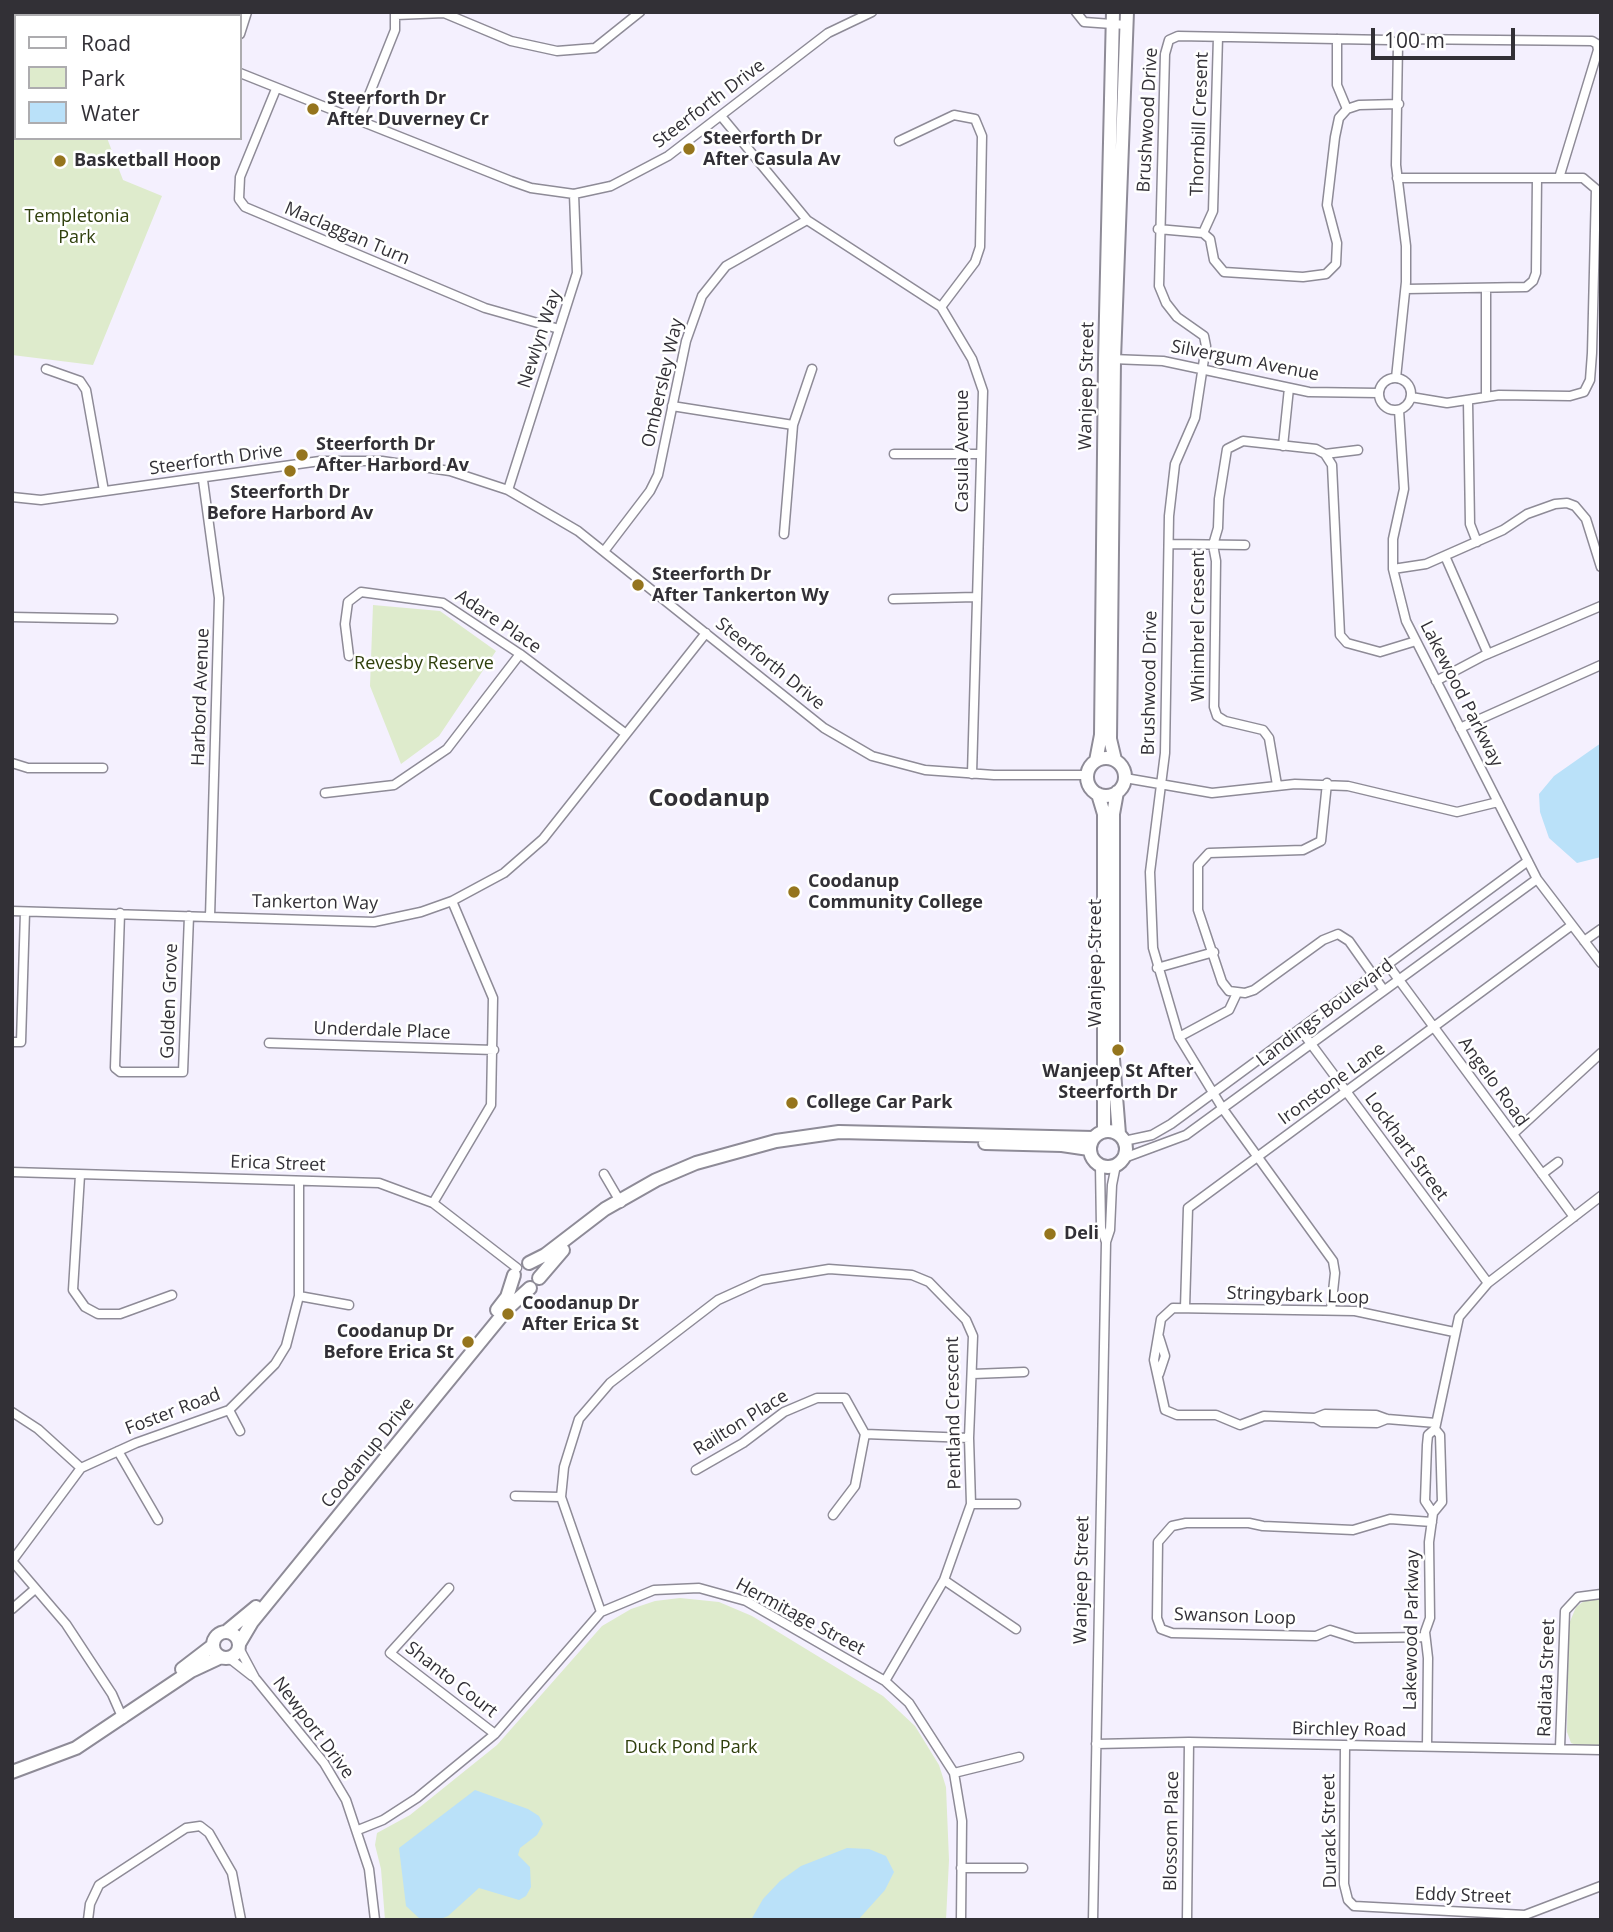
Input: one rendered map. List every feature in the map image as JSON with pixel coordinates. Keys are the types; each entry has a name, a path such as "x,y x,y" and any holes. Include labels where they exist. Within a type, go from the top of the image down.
{"main road":[{"name":"Wanjeep Street","path":"1096,761 1101,735 1120,19"},
{"name":"Wanjeep Street","path":"1110,359 1110,739 1115,760"},
{"path":"1106,758 1115,760 1122,768 1125,778 1117,792 1098,794 1090,786 1087,775 1096,761 1106,758"},
{"name":"Wanjeep Street","path":"1117,792 1113,814 1113,1059 1121,1138 1120,1162"},
{"name":"Wanjeep Street","path":"1096,1139 1104,814 1098,794"},
{"name":"Coodanup Drive","path":"227,1631 251,1612 273,1588 493,1316 507,1297 520,1269 621,1203 708,1166 812,1142 887,1140 1062,1145 1121,1138"},
{"path":"1096,1139 1092,1159 1100,1165 1120,1162"},
{"name":"Coodanup Drive","path":"239,1646 252,1622 509,1308 561,1252 621,1203"},
{"path":"520,1269 538,1270 535,1283 520,1286 520,1269"},
{"path":"12,1772 21,1765 76,1748 212,1646 216,1635 227,1631 237,1637 239,1646 225,1658 191,1671 122,1715"},
{"path":"212,1646 225,1658"}],"street":[{"path":"359,120 395,30 395,14 444,13 511,41 557,51 595,48 640,12"},
{"name":"Steerforth Drive","path":"242,74 531,188 574,194 599,190 653,165 828,33 860,14 873,12"},
{"path":"1076,12 1084,22 1120,19"},
{"name":"Brushwood Drive","path":"1218,37 1178,36 1169,40 1165,54 1158,229 1159,286 1166,303 1177,317 1204,336 1204,370 1195,418 1175,464 1169,544 1163,785 1150,872 1150,915 1157,968 1179,1037 1223,1109 1333,1261 1335,1273 1331,1310"},
{"path":"1218,37 1389,40 1398,44"},
{"name":"Thornbill Cresent","path":"1203,233 1213,211 1218,37"},
{"path":"1338,39 1337,85 1347,109"},
{"path":"1396,378 1406,289 1406,246 1397,178 1398,44 1403,39 1592,41 1597,44 1598,50 1559,178"},
{"name":"Maclaggan Turn","path":"276,89 240,177 239,199 245,207 485,309 559,329"},
{"path":"1158,229 1203,233 1210,239 1214,260 1224,272 1303,277 1331,272 1336,264 1337,243 1327,205 1339,118 1347,109 1359,105 1399,104"},
{"path":"899,141 954,115 975,119 982,136 980,247 975,262 941,307"},
{"name":"Casula Avenue","path":"721,116 807,219 941,307 972,359 983,391 972,774"},
{"path":"1397,178 1583,178 1596,188 1590,380 1584,392 1570,396 1508,394 1447,403 1410,397"},
{"path":"1406,289 1526,287 1533,281 1537,178"},
{"name":"Newlyn Way","path":"508,490 577,273 574,194"},
{"name":"Ombersley Way","path":"605,550 650,491 658,475 686,341 702,296 726,266 807,219"},
{"path":"1486,288 1486,397"},
{"name":"Silvergum Avenue","path":"1110,359 1163,361 1309,392 1378,393"},
{"path":"46,369 80,381 86,390 104,491"},
{"path":"784,534 793,425 812,369"},
{"path":"1396,378 1410,388 1407,405 1399,410 1389,410 1381,403 1378,393 1388,380 1396,378"},
{"path":"1283,446 1289,388"},
{"path":"1468,401 1471,524 1477,542"},
{"path":"672,406 793,425"},
{"name":"Lakewood Parkway","path":"1399,410 1404,489 1393,539 1393,569 1406,621 1537,879 1601,963"},
{"name":"Whimbrel Cresent","path":"1277,785 1269,738 1263,730 1225,721 1217,716 1214,707 1216,561 1213,545 1218,528 1219,499 1227,449 1243,441 1316,449 1325,454 1359,450"},
{"path":"894,454 981,454"},
{"path":"1325,454 1332,465 1340,635 1347,643 1380,652 1416,640"},
{"name":"Steerforth Drive","path":"12,497 41,500 203,480 299,464 356,460 429,466 508,490 548,511 605,550 824,728 872,757 925,770 972,774 1087,775"},
{"name":"Harbord Avenue","path":"203,480 219,598 210,917"},
{"path":"1393,569 1426,565 1477,542 1527,514 1555,504 1567,503 1576,506 1586,519 1601,567"},
{"path":"1169,544 1245,545"},
{"path":"1445,556 1488,654"},
{"name":"Adare Place","path":"349,656 345,624 348,601 361,592 443,603 520,654 626,734"},
{"path":"893,598 976,597"},
{"path":"1436,681 1488,654 1601,606"},
{"path":"12,617 113,619"},
{"name":"Tankerton Way","path":"12,911 374,922 421,912 452,901 504,873 530,852 706,633"},
{"path":"325,793 394,785 447,749 520,654"},
{"path":"1460,728 1601,665"},
{"path":"12,763 28,768 103,768"},
{"path":"1125,778 1212,793 1277,785 1327,783 1369,790 1457,812 1498,802"},
{"path":"1327,783 1324,835 1318,844 1287,852 1216,852 1200,860 1198,910 1225,988 1237,993 1254,990 1323,940 1338,934 1349,941 1383,989"},
{"name":"Landings Boulevard","path":"1121,1138 1152,1135 1528,861"},
{"name":"Landings Boulevard","path":"1120,1162 1186,1135 1537,879"},
{"path":"433,1203 491,1105 493,998 452,901"},
{"path":"12,1042 21,1042 25,912"},
{"name":"Golden Grove","path":"120,913 116,1068 120,1072 183,1072 189,916"},
{"name":"Ironstone Lane","path":"1185,1308 1188,1208 1572,925"},
{"path":"1584,941 1601,929"},
{"path":"1157,968 1213,952"},
{"name":"Angelo Road","path":"1388,964 1574,1217"},
{"path":"1179,1037 1229,1010 1237,993"},
{"name":"Lockhart Street","path":"1300,1029 1488,1283"},
{"name":"Underdale Place","path":"269,1043 494,1051"},
{"path":"1513,1134 1601,1053"},
{"name":"Wanjeep Street","path":"1093,1920 1106,1242 1120,1162"},
{"path":"1542,1174 1558,1162"},
{"name":"Wanjeep Street","path":"1100,1165 1101,1228 1106,1242"},
{"name":"Erica Street","path":"12,1172 379,1184 433,1203 520,1269"},
{"path":"604,1174 621,1203"},
{"path":"80,1175 73,1290 85,1307 98,1314 120,1314 172,1296"},
{"name":"Foster Road","path":"12,1561 80,1468 229,1410 275,1364 286,1346 299,1296 299,1181"},
{"name":"Lakewood Parkway","path":"1432,1518 1425,1501 1428,1435 1435,1426 1454,1332 1465,1309 1488,1283 1601,1196"},
{"name":"Pentland Crescent","path":"601,1612 561,1497 564,1467 579,1419 610,1383 718,1300 761,1280 829,1269 912,1276 929,1282 966,1320 972,1335 973,1374 969,1438 971,1504 944,1580 884,1681"},
{"path":"299,1296 349,1305"},
{"path":"1185,1308 1173,1308 1163,1313 1154,1360 1160,1398 1165,1410 1177,1415 1216,1415 1240,1424 1264,1416 1315,1418 1325,1413 1376,1415 1435,1426"},
{"name":"Stringybark Loop","path":"1185,1308 1368,1313 1454,1332"},
{"path":"973,1374 1024,1372"},
{"name":"Railton Place","path":"696,1470 743,1443 784,1412 817,1398 845,1398 865,1434"},
{"path":"229,1410 240,1431"},
{"path":"12,1412 38,1429 80,1468"},
{"name":"Lakewood Parkway","path":"1427,1746 1425,1637 1430,1618 1429,1542 1432,1518 1442,1502 1440,1435 1435,1426"},
{"path":"833,1515 855,1486 865,1434 969,1438"},
{"path":"118,1451 158,1520"},
{"path":"515,1496 561,1497"},
{"path":"971,1504 1016,1504"},
{"name":"Swanson Loop","path":"1425,1637 1355,1638 1348,1633 1329,1630 1316,1636 1172,1633 1161,1629 1157,1618 1158,1542 1172,1526 1186,1523 1249,1523 1353,1530 1390,1519 1432,1518"},
{"path":"12,1561 66,1624 122,1715"},
{"path":"944,1580 1016,1629"},
{"name":"Shanto Court","path":"449,1588 390,1654 495,1734"},
{"name":"Hermitage Street","path":"358,1830 401,1810 454,1771 495,1734 601,1612 654,1590 699,1588 746,1601 884,1681 909,1703 954,1773 962,1821 961,1920"},
{"path":"12,1609 35,1589"},
{"name":"Radiata Street","path":"1560,1748 1565,1611 1578,1597 1601,1594"},
{"name":"Newport Drive","path":"239,1646 255,1678 324,1763 346,1800 369,1869 375,1920"},
{"name":"Newport Drive","path":"225,1658 255,1678"},
{"name":"Birchley Road","path":"1096,1744 1189,1742 1601,1749"},
{"name":"Blossom Place","path":"1187,1920 1189,1742"},
{"name":"Durack Street","path":"1345,1746 1343,1884 1348,1900 1361,1908"},
{"path":"954,1773 1019,1757"},
{"path":"88,1920 90,1904 99,1885 186,1828 200,1826 209,1833 232,1873 241,1920"},
{"path":"961,1868 1023,1868"},
{"name":"Eddy Street","path":"1361,1908 1525,1917 1601,1886"}],"green space":[{"name":"Templetonia Park","path":"14,118 14,140 108,140 123,180 162,196 93,365 12,355"},
{"name":"Revesby Reserve","path":"373,605 440,611 496,651 439,736 401,764 370,686"},
{"name":"Duck Pond Park","path":"680,1598 719,1602 752,1616 883,1696 915,1726 939,1765 946,1787 949,1860 946,1920 385,1920 381,1869 375,1845 377,1833 410,1815 497,1745 602,1626 631,1609 655,1601"},
{"path":"1601,1599 1601,1747 1582,1747 1571,1743 1567,1732 1569,1624 1576,1607 1584,1601"}],"water":[{"path":"1601,743 1601,857 1577,863 1549,838 1540,812 1539,794 1554,776"},
{"path":"475,1790 528,1809 539,1816 543,1824 537,1835 520,1848 518,1855 530,1867 531,1887 526,1896 519,1900 479,1888 448,1916 438,1920 419,1918 406,1906 399,1848"},
{"path":"847,1848 869,1849 886,1856 894,1872 885,1890 858,1920 751,1920 763,1899 780,1881 801,1866"}],"place":[{"name":"Steerforth Dr After Duverney Cr","path":"313,109"},
{"name":"Steerforth Dr After Casula Av","path":"689,149"},
{"name":"Basketball Hoop","path":"60,161"},
{"name":"Steerforth Dr After Harbord Av","path":"302,455"},
{"name":"Steerforth Dr Before Harbord Av","path":"290,471"},
{"name":"Steerforth Dr After Tankerton Wy","path":"638,585"},
{"name":"Coodanup Community College","path":"794,892"},
{"name":"Wanjeep St After Steerforth Dr","path":"1118,1050"},
{"name":"College Car Park","path":"792,1103"},
{"name":"Deli","path":"1050,1234"},
{"name":"Coodanup Dr After Erica St","path":"508,1314"},
{"name":"Coodanup Dr Before Erica St","path":"468,1342"}],"district":[{"name":"Coodanup","path":"709,799"}]}
